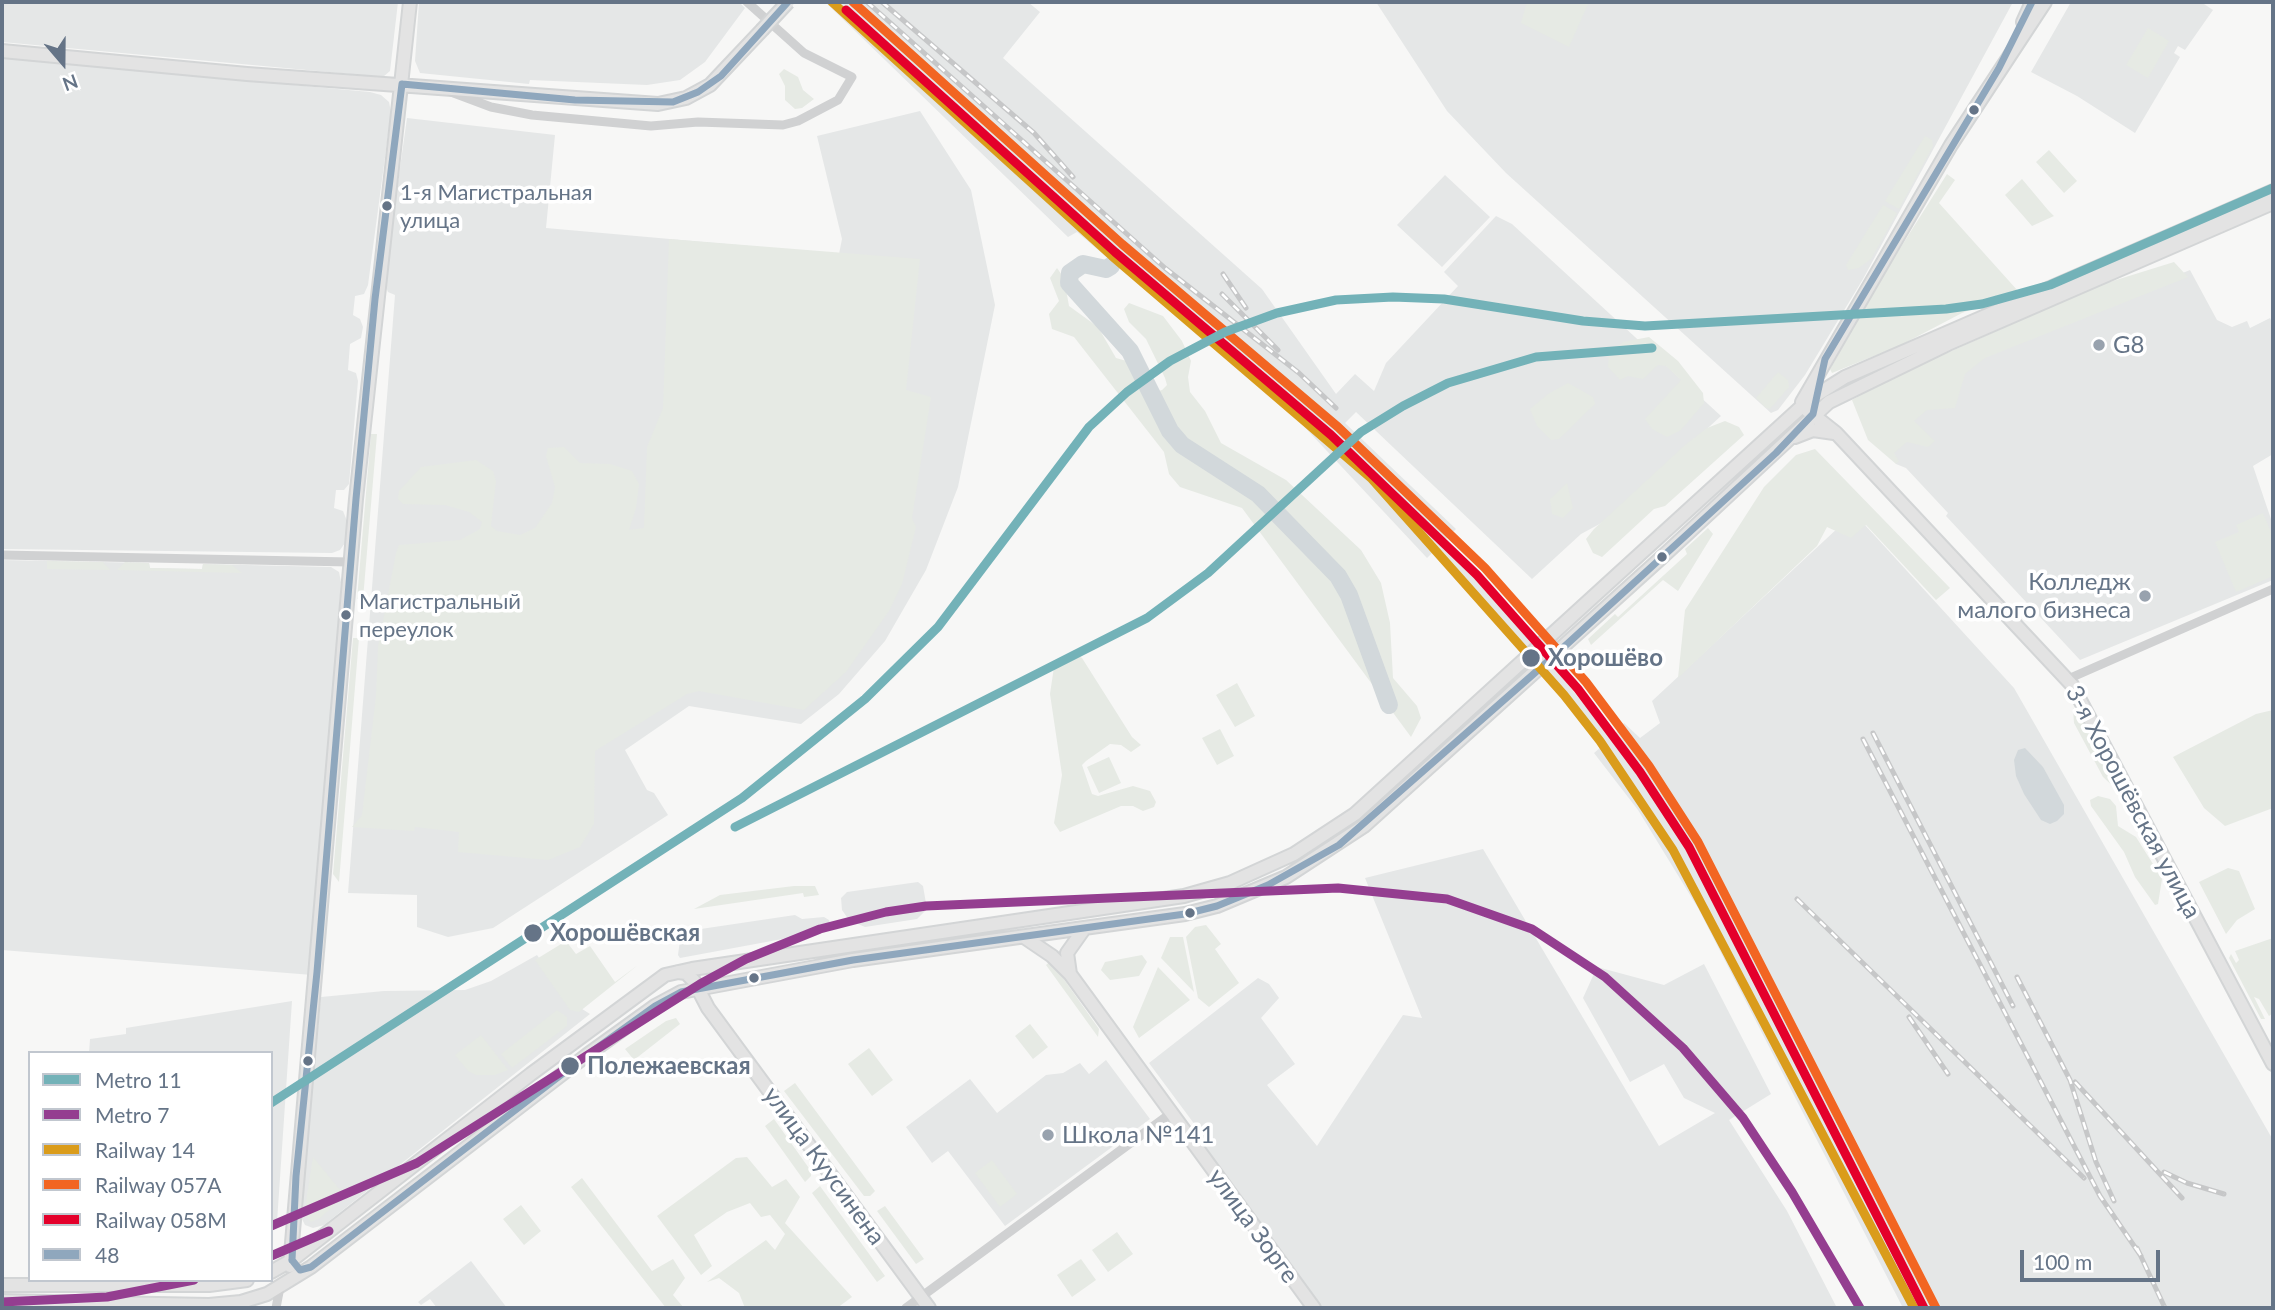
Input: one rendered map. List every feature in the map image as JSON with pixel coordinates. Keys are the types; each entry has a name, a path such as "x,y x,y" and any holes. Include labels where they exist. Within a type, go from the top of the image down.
{"main road":[{"path":"280,1287 292,1260 296,1176 317,972 375,299 410,2"},
{"path":"2,51 575,100 673,102 710,85 788,2"},
{"path":"1801,405 1825,359 1999,68 2035,2"},
{"path":"1999,68 2045,2"},
{"path":"273,1271 292,1260 656,979 674,972 1135,905 1194,894 1230,883 1294,854 1355,814 1801,405 1844,377 2273,191"},
{"path":"2,1301 209,1305 255,1298 280,1287 311,1267 587,1055 662,1001 698,988 853,960 1185,914 1217,906 1286,877 1364,826 1554,656 1786,443 1813,414 1840,394 1948,344 2273,203"},
{"path":"1825,359 1827,377 1844,377"},
{"path":"1813,414 1825,359"},
{"name":"3-я Хорошёвская улица","path":"1801,405 1836,433 2067,679 2273,1065"},
{"path":"1786,443 1813,430 1836,433"},
{"path":"1070,974 1067,953 1084,929"},
{"name":"улица Зорге","path":"1024,937 1052,956 1070,974 1314,1308"},
{"path":"698,988 702,971 721,965"},
{"path":"674,972 686,973 698,988"},
{"name":"улица Куусинена","path":"698,988 723,1029 929,1308"},
{"path":"292,1260 300,1270 311,1267"},
{"path":"2,1285 209,1285 232,1282"}],"street":[{"path":"439,87 491,107 576,120 651,126 712,122 767,127 798,121 838,100 852,77 804,53 747,2"},
{"path":"2,555 351,562"},
{"path":"2067,679 2273,589"},
{"path":"906,1308 1171,1114"},
{"path":"276,1308 280,1287"}],"shaded area":[{"path":"2,2 398,2 390,71 383,77 2,42"},
{"path":"419,2 739,2 745,8 705,62 680,80 647,85 530,80 529,84 420,73 415,61"},
{"path":"825,2 1028,2 1040,12 1003,58 1262,289 1336,394 1355,374 1374,391 1386,363 1458,286 1444,272 1496,216 1512,224 1721,416 1607,520 1581,534 1532,579 1356,412 1345,423 1456,529 1443,542 1541,651 1611,738 1624,723 1640,738 1660,723 1652,701 1854,513 2014,688 2273,1140 2273,1308 1903,1308 1698,908 1638,810 1594,753 1601,747 1531,660 1433,552 1427,558 1297,419 1077,232 1068,237"},
{"path":"1376,2 2013,2 1863,279 1805,375 1778,410 1771,413 1506,173 1447,111"},
{"path":"1527,2 1589,2 1569,47 1521,23"},
{"path":"2071,2 2201,2 2213,10 2185,50 2178,46 2174,53 2180,57 2135,133 2077,96 2031,72"},
{"path":"2148,28 2169,41 2148,78 2126,65"},
{"path":"2,58 370,92 381,95 389,102 391,112 368,285 364,294 355,296 353,315 360,319 363,327 361,338 350,344 348,370 356,373 358,381 349,484 344,490 336,490 334,508 343,511 347,521 345,543 340,550 332,553 2,549"},
{"path":"784,69 798,77 803,90 814,99 802,108 795,109 785,100 785,86 779,74"},
{"path":"920,111 971,190 995,305 958,487 926,570 885,641 839,694 801,724 689,706 625,750 647,790 654,793 668,815 493,928 448,937 417,927 417,895 348,893 395,295 388,292 384,282 407,118 555,135 546,228 839,254 842,239 817,136"},
{"path":"1925,136 1932,140 1933,146 1899,209 1885,201"},
{"path":"2049,150 2077,181 2064,193 2036,162"},
{"path":"1947,174 1955,180 1939,203 2018,291 1962,313 1901,345 1832,373 1830,369 1889,266"},
{"path":"1445,175 1490,217 1442,267 1397,225"},
{"path":"2022,179 2054,216 2032,226 2005,195"},
{"path":"1883,205 1897,213 1871,259 1859,268 1848,270 1846,265"},
{"path":"669,239 920,259 906,390 931,397 912,518 916,527 902,584 889,611 846,672 804,710 699,691 687,694 595,751 594,824 580,847 548,860 458,852 459,832 415,827 414,831 352,827 362,815 376,696 378,647 399,545 460,540 480,529 482,522 469,512 445,505 403,504 398,499 399,491 421,467 476,460 493,471 496,481 491,526 497,531 520,535 535,528 552,503 555,487 546,456 548,448 564,447 580,463 610,464 632,471 639,484 636,508 629,530 644,528 647,447 663,408"},
{"path":"2174,262 2188,277 1985,358 1965,374 1955,408 1927,410 1914,421 1935,441 1928,447 1907,442 1894,453 1899,461 1896,464 1868,440 1852,400 1884,381 2100,285"},
{"path":"1057,268 1064,278 1069,306 1098,327 1116,358 1130,362 1142,389 1148,394 1162,390 1167,385 1146,339 1129,322 1124,309 1129,303 1163,316 1182,341 1191,361 1188,377 1190,392 1205,411 1221,443 1286,480 1361,550 1381,583 1390,623 1393,678 1417,706 1421,718 1411,737 1242,508 1180,487 1169,474 1164,452 1074,337 1052,329 1049,314 1059,301 1050,278"},
{"path":"2190,270 2217,320 2232,327 2247,321 2250,328 2270,318 2273,325 2273,454 2253,466 2273,525 2273,580 2080,660 1946,516 1948,513 1906,468 1896,464 1891,437 1958,365"},
{"path":"1649,337 1678,361 1703,393 1704,403 1681,430 1667,437 1652,429 1645,419 1681,380 1666,366 1658,365 1643,379 1628,376 1620,380 1608,367 1609,355 1623,342"},
{"path":"1778,372 1788,380 1789,387 1770,409 1766,408 1756,398"},
{"path":"1568,383 1593,397 1595,404 1559,439 1551,440 1537,426 1530,409 1548,394"},
{"path":"1725,421 1739,427 1744,435 1665,506 1654,509 1602,557 1593,553 1586,539 1594,529 1685,445 1707,428"},
{"path":"371,434 377,434 363,599 357,599"},
{"path":"1815,449 1950,588 1936,600 1866,525 1851,538 1827,527 1817,546 1678,678 1685,610 1764,487 1796,455"},
{"path":"1567,483 1573,508 1563,518 1552,514 1550,499"},
{"path":"2263,513 2273,537 2273,576 2236,592 2215,542 2239,532 2236,525"},
{"path":"1708,528 1713,534 1678,591 1663,580 1591,645 1588,639 1615,614 1618,617 1687,554 1685,549"},
{"path":"2,560 149,563 150,568 202,569 203,564 331,567 339,572 341,582 312,975 2,950"},
{"path":"47,561 103,562 110,570 47,569"},
{"path":"125,562 149,563 150,568 202,569 203,564 232,565 242,573 117,570"},
{"path":"353,638 359,638 339,882 333,874"},
{"path":"1072,652 1082,658 1132,737 1141,745 1131,752 1121,745 1110,744 1082,765 1092,794 1098,796 1133,786 1150,791 1156,802 1154,807 1143,811 1133,806 1121,806 1060,832 1054,823 1062,775 1050,694 1054,667"},
{"path":"1237,683 1255,716 1235,727 1216,695"},
{"path":"2073,708 2080,714 2118,791 2103,777 2074,723"},
{"path":"2273,710 2273,808 2225,826 2204,808 2173,757 2256,714"},
{"path":"1220,729 1234,756 1217,765 1202,738"},
{"path":"2025,748 2043,767 2064,805 2064,814 2050,824 2041,820 2016,776 2014,760 2018,750"},
{"path":"1109,757 1121,783 1099,793 1087,767"},
{"path":"2098,796 2110,799 2116,806 2118,826 2136,837 2162,879 2158,904 2155,905 2135,877 2124,852 2091,806 2090,800"},
{"path":"1483,849 1659,1146 1715,1113 1684,1098 1664,1064 1630,1082 1583,998 1597,967 1664,985 1704,964 1771,1094 1729,1120 1787,1211 1837,1308 1320,1308 1195,1138 1201,1133 1149,1063 1258,978 1269,984 1279,998 1261,1018 1295,1064 1267,1085 1317,1146 1403,1015 1422,1018 1365,878"},
{"path":"2228,868 2239,871 2255,909 2237,920 2226,934 2199,882"},
{"path":"918,882 923,886 927,909 917,919 865,927 849,920 842,910 841,898 847,892"},
{"path":"815,886 819,895 804,897 803,893 694,909 720,895"},
{"path":"795,915 802,919 824,917 829,920 831,927 820,932 680,958 678,955 680,940 694,930"},
{"path":"1206,925 1221,944 1215,949 1239,983 1209,1007 1198,998 1186,937 1195,927"},
{"path":"1170,937 1183,937 1194,992 1161,958"},
{"path":"2273,938 2273,1013 2269,1016 2259,999 2254,997 2265,1019 2261,1019 2229,958 2231,954 2236,963 2239,960 2235,951"},
{"path":"566,941 576,954 590,946 615,982 638,965 579,1012 570,1010 535,960"},
{"path":"537,955 568,1000 590,1014 324,1225 313,1228 305,1225 300,1215 321,997 384,991 465,990 491,981"},
{"path":"1142,955 1147,962 1139,976 1110,980 1101,970 1105,962"},
{"path":"1051,961 1099,1029 1098,1037 1046,965"},
{"path":"1158,967 1190,1000 1139,1038 1133,1027"},
{"path":"292,1001 277,1222 273,1231 273,1051 89,1051 90,1039 126,1034 126,1028"},
{"path":"557,1010 567,1017 567,1026 512,1068 501,1054"},
{"path":"676,1018 680,1024 634,1060 625,1049 666,1021"},
{"path":"1030,1024 1048,1047 1033,1059 1015,1036"},
{"path":"481,1035 508,1070 495,1075 476,1075 468,1071 455,1055"},
{"path":"869,1048 893,1080 872,1096 848,1064"},
{"name":"Школа №141","path":"1106,1060 1150,1119 1005,1226 948,1151 932,1163 906,1127 970,1079 997,1113 1046,1075 1063,1073 1080,1063 1089,1074"},
{"path":"795,1083 875,1191 870,1196 864,1196 784,1091"},
{"path":"774,1119 811,1171 811,1176 805,1182 765,1126"},
{"path":"313,1157 345,1196 320,1218 311,1222 307,1218 305,1208"},
{"path":"747,1157 772,1187 786,1179 800,1197 785,1223 852,1297 837,1308 745,1308 739,1293 719,1278 707,1282 766,1240 775,1250 785,1234 770,1215 761,1217 750,1203 727,1212 694,1235 712,1266 701,1275 657,1216 736,1158"},
{"path":"992,1160 1017,1194 1000,1207 975,1173"},
{"path":"582,1178 652,1271 673,1259 685,1278 673,1295 684,1308 666,1308 571,1187"},
{"path":"820,1186 885,1276 877,1282 812,1193"},
{"path":"521,1205 541,1231 524,1245 503,1219"},
{"path":"885,1206 924,1259 916,1264 877,1211"},
{"path":"1117,1232 1133,1254 1108,1272 1092,1250"},
{"path":"1081,1259 1096,1280 1072,1297 1057,1275"},
{"path":"471,1261 507,1308 437,1308 430,1299 421,1305 418,1302"}],"waterway":[{"path":"1111,266 1106,269 1083,264 1070,273 1069,283 1130,351 1170,431 1182,445 1258,494 1338,576 1349,595 1389,705"}],"railway":[{"path":"867,2 1165,268 1299,373 1336,408"},
{"path":"882,2 1034,133 1073,177"},
{"path":"1223,274 1246,308"},
{"path":"1222,294 1278,350"},
{"path":"1873,733 2013,1006"},
{"path":"1863,739 2100,1196 2141,1256"},
{"path":"1797,899 2084,1178"},
{"path":"2017,977 2070,1080 2096,1162 2114,1201"},
{"path":"1909,1017 1948,1074"},
{"path":"2075,1082 2182,1198"},
{"path":"2164,1172 2187,1183 2224,1194"},
{"path":"2137,1248 2165,1308"}],"metro line":[{"name":"11","path":"273,1102 742,798 865,699 938,627 1089,427 1127,392 1170,361 1225,332 1277,313 1336,300 1393,297 1444,299 1583,321 1645,326 1946,309 1982,304 2050,285 2273,188"},
{"name":"11","path":"735,827 1147,618 1208,573 1361,432 1403,406 1448,383 1536,357 1652,348"},
{"name":"7","path":"273,1225 417,1163 700,984 746,959 820,929 886,912 926,906 1338,888 1447,899 1532,929 1605,977 1683,1048 1743,1118 1792,1192 1860,1308"},
{"name":"7","path":"273,1255 329,1231"},
{"name":"7","path":"2,1302 107,1297 184,1282"}],"rail line":[{"name":"14","path":"832,2 1112,256 1371,478 1564,695 1600,741 1673,850 1914,1308"},
{"name":"057А","path":"853,2 1122,244 1338,427 1485,568 1586,682 1649,766 1698,842 1936,1308"},
{"name":"058М","path":"846,10 1115,252 1331,435 1477,575 1578,689 1640,772 1689,847 1924,1308"}],"transit line":[{"name":"48","path":"402,84 575,100 673,102 698,92 721,76 788,2"},
{"name":"48","path":"292,1260 300,1270 311,1267 587,1055 655,1006 681,992 853,960 1185,914 1217,906 1268,885 1339,845 1554,656 1776,453 1813,414 1825,359 1999,68 2032,2"},
{"name":"48","path":"292,1260 296,1176 317,972 356,499 375,299 402,84"}],"place":[{"name":"1-я Магистральная улица","path":"387,206"},
{"name":"G8","path":"2099,345"},
{"name":"Колледж малого бизнеса","path":"2145,596"},
{"name":"Магистральный переулок","path":"346,615"},
{"name":"Хорошёво","path":"1531,658"},
{"name":"Хорошёвская","path":"533,933"},
{"name":"Полежаевская","path":"570,1066"},
{"name":"Школа №141","path":"1048,1135"}]}
